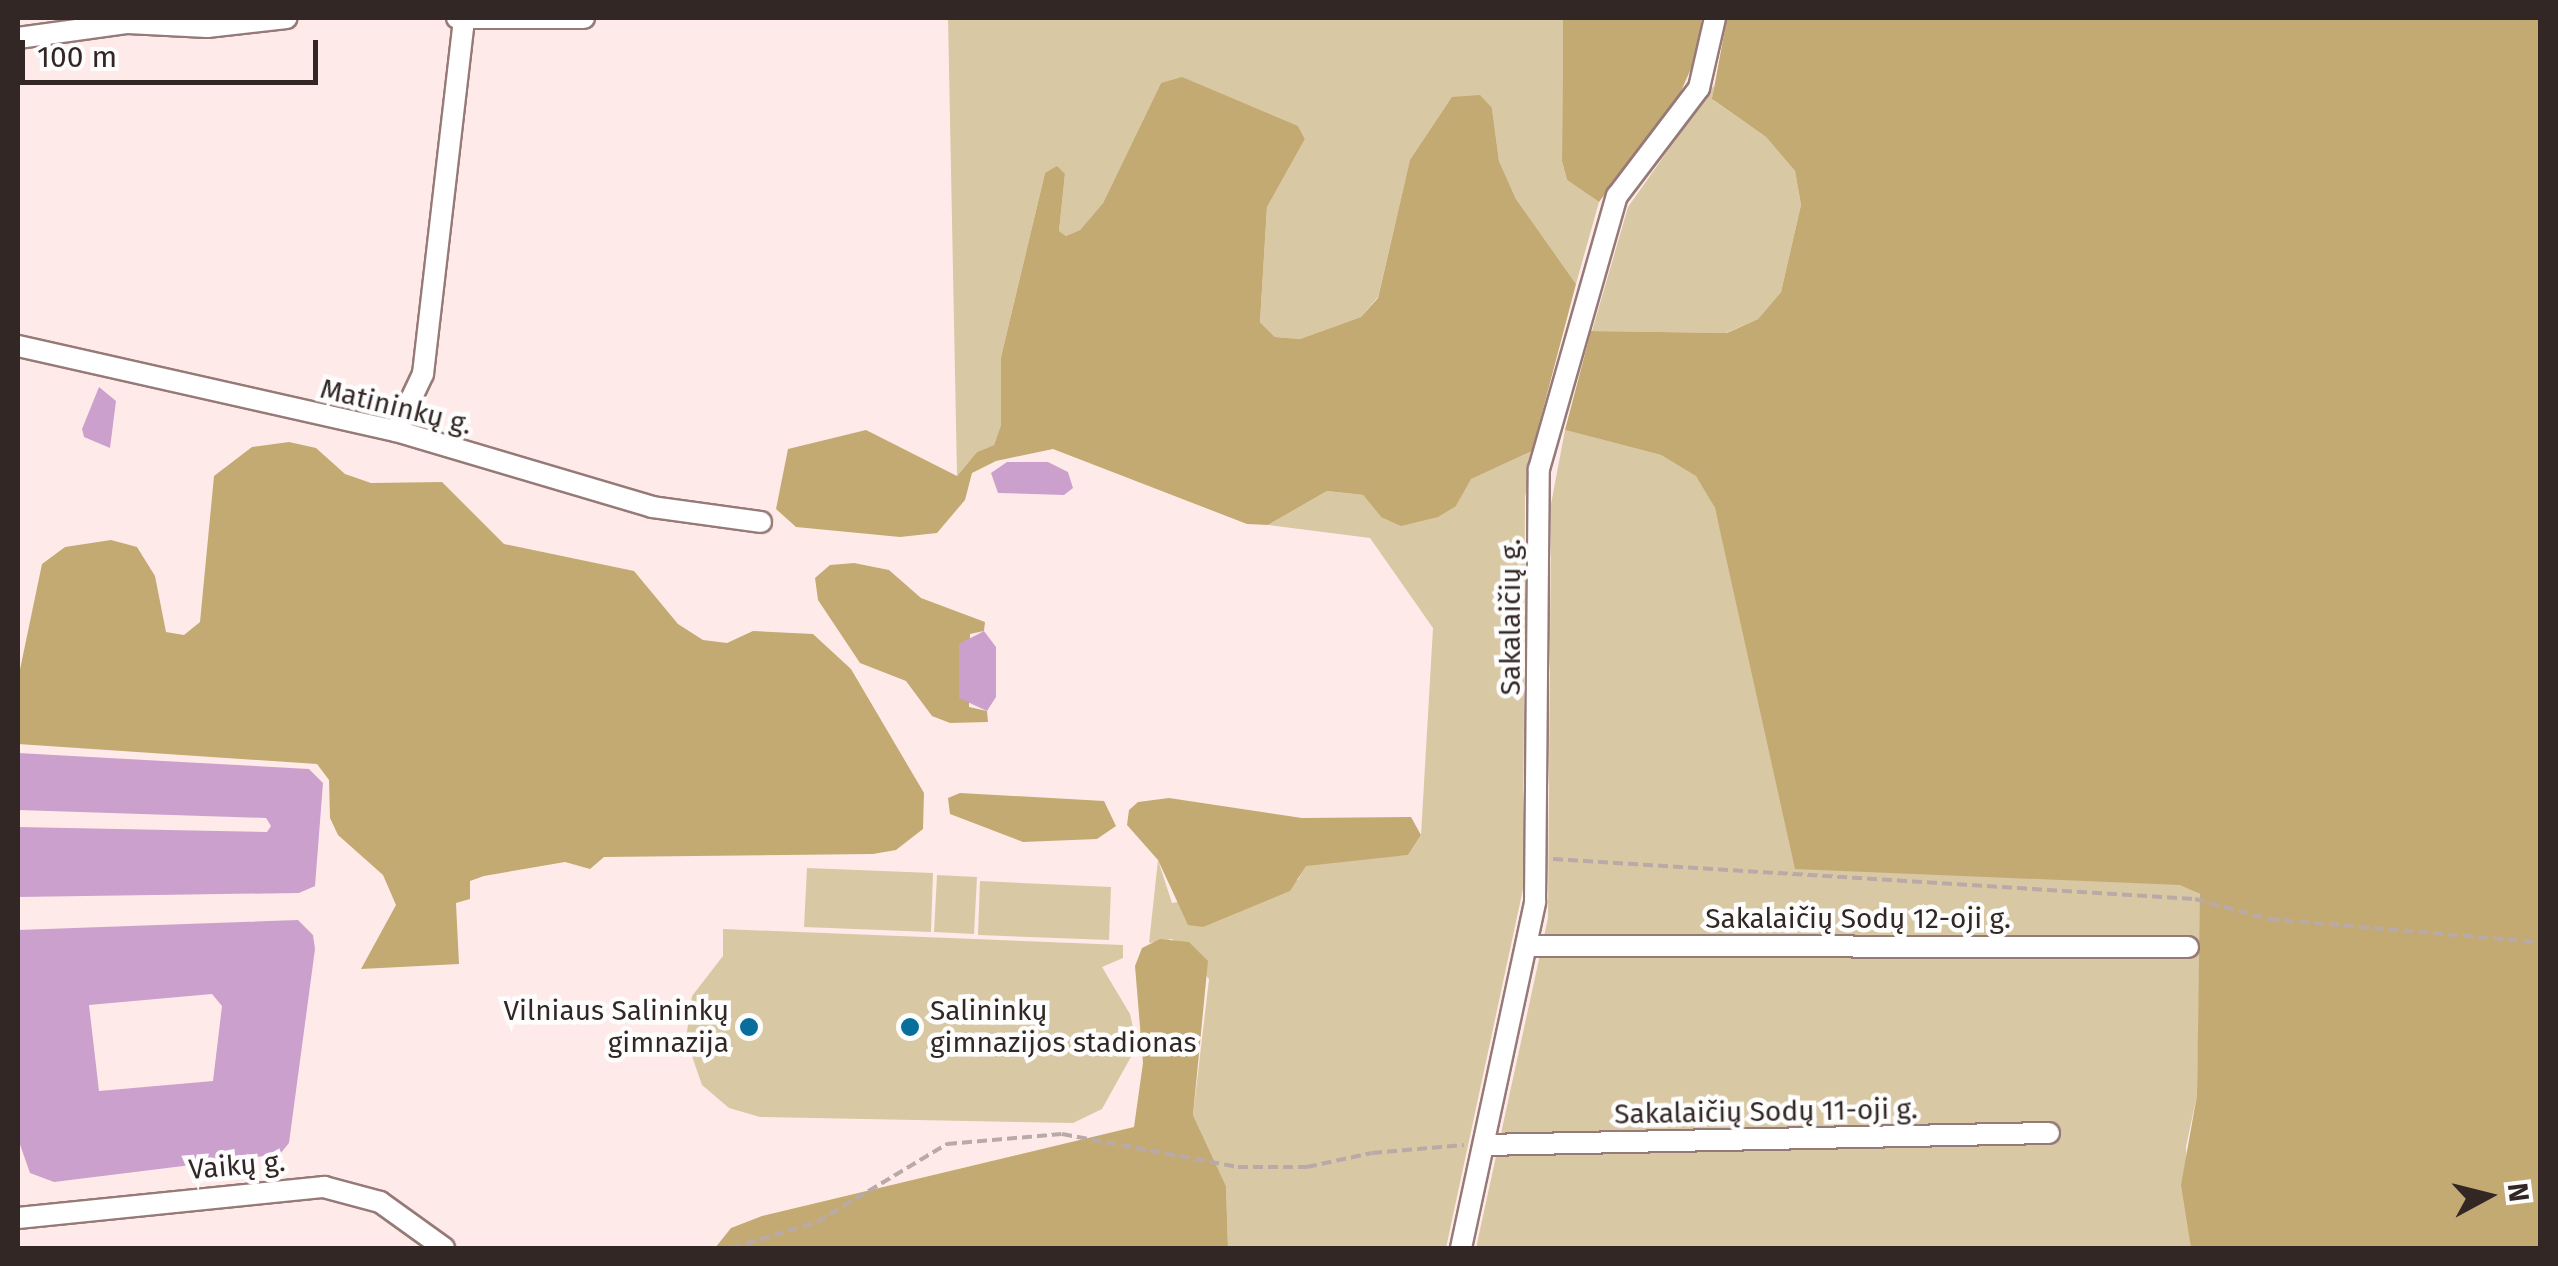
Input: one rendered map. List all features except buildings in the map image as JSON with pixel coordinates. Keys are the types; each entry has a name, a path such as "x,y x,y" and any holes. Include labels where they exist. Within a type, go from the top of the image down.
{"street":[{"path":"18,38 128,20 208,27 286,18"},
{"path":"396,431 423,374 460,18 584,18"},
{"name":"Sakalaičių g.","path":"1461,1248 1529,946 1538,858 1540,470 1618,196 1699,88 1714,18"},
{"name":"Matininkų g.","path":"18,346 396,431 652,507 761,522"},
{"name":"Sakalaičių Sodų 12-oji g.","path":"1529,946 2188,946"},
{"name":"Sakalaičių Sodų 11-oji g.","path":"1484,1145 2048,1133"},
{"name":"Vaikų g.","path":"18,1218 324,1187 380,1202 444,1248"}],"path":[{"path":"1538,858 2195,899 2270,919 2540,942"},
{"path":"730,1248 816,1222 947,1144 1062,1134 1238,1167 1306,1167 1372,1152 1484,1145"}],"shaded area":[{"path":"948,18 1563,18 1562,161 1567,180 1599,202 1576,284 1516,199 1499,161 1492,108 1410,161 1378,297 1361,317 1300,339 1275,337 1260,322 1267,207 1305,139 1298,126 1161,83 1103,203 1080,230 1066,236 1059,231 1065,174 1045,173 1001,357 1001,425 994,445 977,452 957,476"},
{"path":"1563,18 1702,18 1697,55 1678,98 1599,202 1567,180 1562,161"},
{"path":"1727,18 2540,18 2540,1248 2191,1248 2181,1185 2197,1095 2200,894 2180,885 1795,869 1715,508 1696,476 1661,455 1565,430 1591,331 1727,333 1758,319 1781,292 1801,205 1795,171 1766,137 1712,99"},
{"path":"1182,77 1298,126 1305,139 1267,207 1260,322 1275,337 1300,339 1361,317 1378,298 1410,160 1452,97 1480,95 1492,108 1499,161 1516,199 1576,284 1532,451 1471,479 1456,506 1438,517 1401,526 1381,517 1363,495 1327,491 1268,525 1247,524 1053,449 996,461 972,473 965,500 937,533 900,537 796,527 776,509 788,449 866,430 957,476 977,452 994,445 1001,425 1001,357 1045,173 1057,166 1065,174 1059,231 1066,236 1080,230 1103,203 1161,83"},
{"path":"1714,85 1713,100 1766,137 1795,171 1801,205 1781,292 1758,319 1726,333 1592,331 1628,207"},
{"path":"99,387 116,401 110,448 84,437 82,429"},
{"path":"1565,430 1661,455 1697,476 1715,508 1749,644 2201,895 2197,1095 2186,1147 2191,1248 1476,1248 1548,918 1551,504"},
{"path":"289,442 316,448 345,474 371,483 442,482 504,544 634,571 678,624 703,640 727,643 753,631 813,634 851,669 924,793 923,829 896,850 873,854 604,857 590,869 565,862 484,876 470,881 470,899 456,903 459,964 361,969 396,905 383,875 338,835 330,818 329,780 317,764 18,744 18,679 42,564 65,547 111,540 137,547 155,576 166,632 184,635 200,622 214,476 252,447"},
{"path":"1532,451 1525,498 1523,889 1446,1248 1228,1248 1226,1186 1193,1115 1209,979 1172,939 1149,943 1158,860 1172,903 1298,880 1305,866 1321,861 1408,855 1421,835 1433,628 1370,538 1268,525 1327,491 1363,495 1381,517 1456,506 1470,479"},
{"path":"1007,462 1048,462 1068,472 1073,488 1064,495 998,493 991,473"},
{"path":"854,563 889,570 921,598 985,622 984,631 970,634 969,707 987,711 988,722 950,723 932,716 906,681 860,663 818,600 815,578 830,565"},
{"path":"984,631 996,647 996,697 987,711 959,698 959,644"},
{"path":"18,753 309,769 323,783 315,886 299,893 18,897 18,827 267,832 271,826 266,818 18,810"},
{"path":"960,793 1104,801 1116,826 1097,839 1023,842 950,814 948,798"},
{"path":"1169,798 1302,818 1411,817 1421,835 1408,855 1306,866 1290,891 1203,927 1188,925 1158,860 1127,825 1129,810 1138,802"},
{"path":"807,868 933,873 931,932 804,927"},
{"path":"937,875 977,877 974,934 934,932"},
{"path":"980,881 1111,887 1109,940 978,935"},
{"path":"298,920 313,935 315,949 289,1143 280,1154 54,1182 30,1173 18,1139 18,930","holes":["212,994 222,1006 213,1081 99,1091 89,1005"]},
{"name":"Salininkų gimnazijos stadionas","path":"723,929 1123,945 1123,958 1102,967 1130,1014 1137,1046 1102,1109 1073,1123 760,1117 729,1108 702,1085 686,1039 692,996 723,956"},
{"path":"1160,939 1189,942 1208,961 1193,1115 1226,1186 1228,1248 715,1248 731,1228 762,1216 1134,1127 1143,1063 1135,966 1142,948"}],"place":[{"name":"Vilniaus Salininkų gimnazija","path":"749,1027"},
{"name":"Salininkų gimnazijos stadionas","path":"910,1027"}]}
